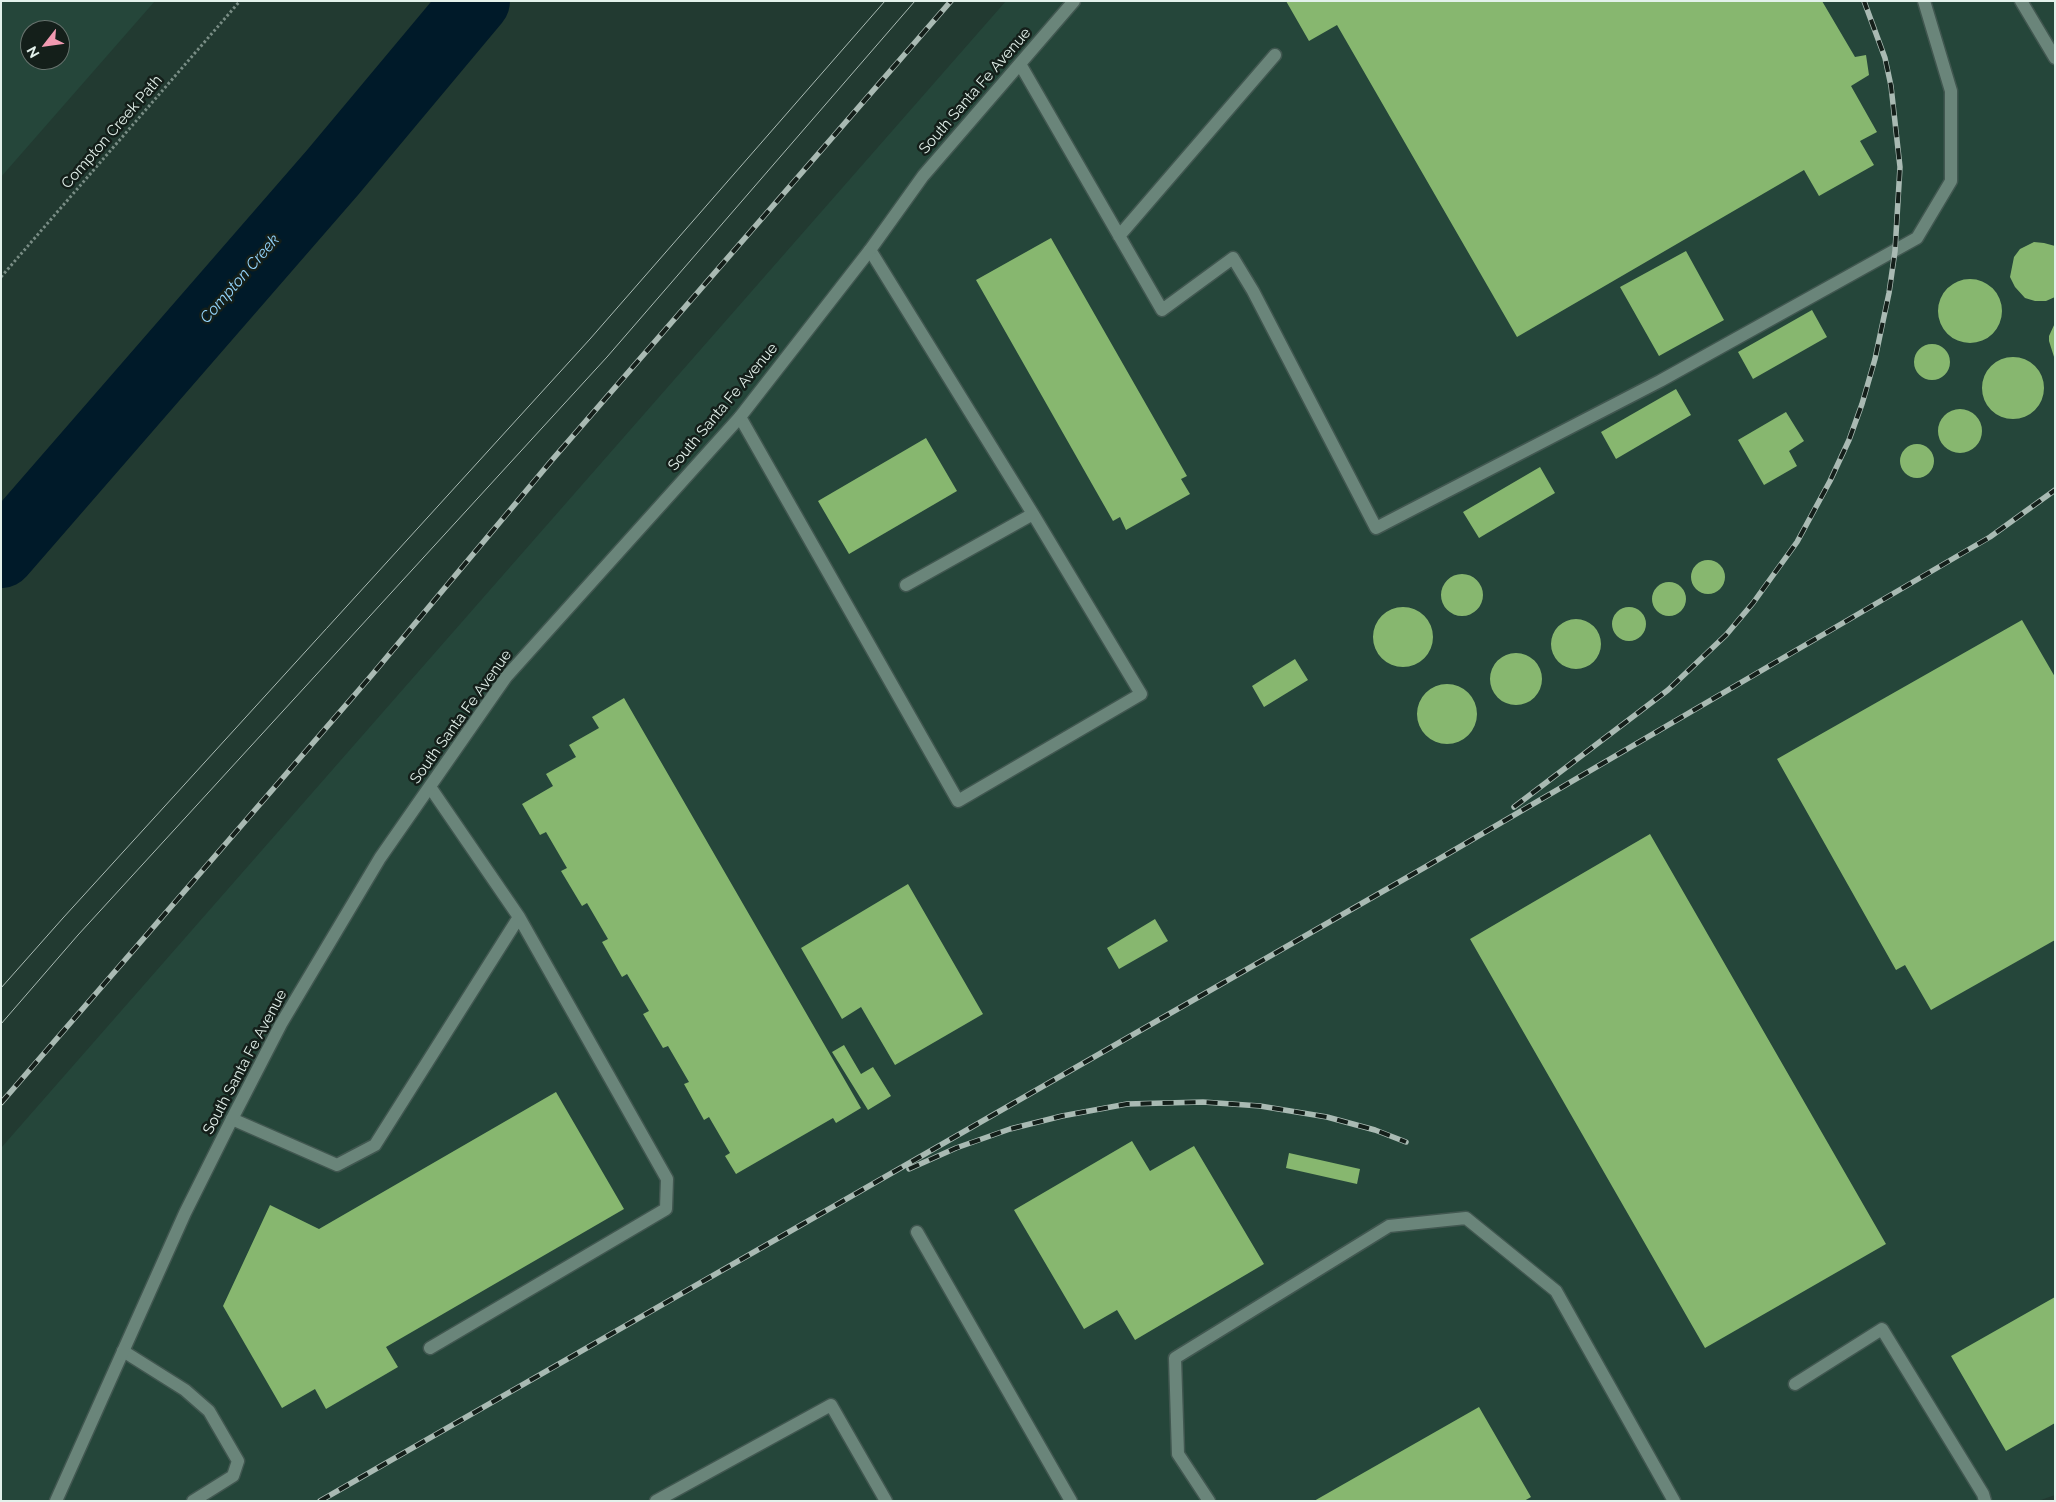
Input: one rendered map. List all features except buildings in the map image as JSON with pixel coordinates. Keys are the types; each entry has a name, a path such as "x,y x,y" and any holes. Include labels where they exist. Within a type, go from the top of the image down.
{"main road":[{"name":"South Santa Fe Avenue","path":"56,1501 185,1213 232,1119 286,1016 380,858 506,677 740,416 870,250 923,176 1074,1"},
{"path":"1020,64 1162,310 1233,258 1253,291 1376,528 1660,381 1917,238 1951,181 1951,91 1924,1"},
{"path":"2021,1 2055,58"},
{"path":"1119,236 1275,55"},
{"path":"740,416 958,801 1140,694 1033,514 870,250"},
{"path":"906,586 1033,514"},
{"path":"430,787 519,917 667,1179 666,1209 430,1348"},
{"path":"232,1119 337,1165 375,1145 519,917"},
{"path":"1209,1501 1178,1454 1175,1358 1389,1226 1466,1218 1556,1291 1674,1501"},
{"path":"917,1232 1071,1501"},
{"path":"1795,1384 1882,1329 1983,1494 1985,1501"},
{"path":"123,1351 185,1390 209,1411 238,1460 233,1476 193,1501"},
{"path":"656,1501 831,1405 886,1501"}],"path":[{"name":"Compton Creek Path","path":"1,277 240,1"}],"shaded area":[{"path":"1,1 155,1 1,177"},
{"path":"1006,1 2055,1 2055,1495 2038,1501 1,1501 1,1148"}],"waterway":[{"name":"Compton Creek","path":"1,554 333,172 476,1"}],"tram line":[{"path":"1,988 590,339 885,1"},
{"path":"1,1024 78,935 607,357 915,1"}],"railway":[{"path":"1,1103 371,676 552,460 951,1"},
{"path":"1514,807 1668,690 1726,635 1753,603 1797,542 1830,481 1849,440 1875,359 1889,293 1895,251 1900,167 1891,86 1885,58 1864,1"},
{"path":"320,1501 1427,866 1990,537 2055,490"},
{"path":"909,1169 956,1148 1010,1129 1062,1116 1127,1104 1203,1102 1260,1106 1327,1117 1375,1130 1406,1142"}]}
